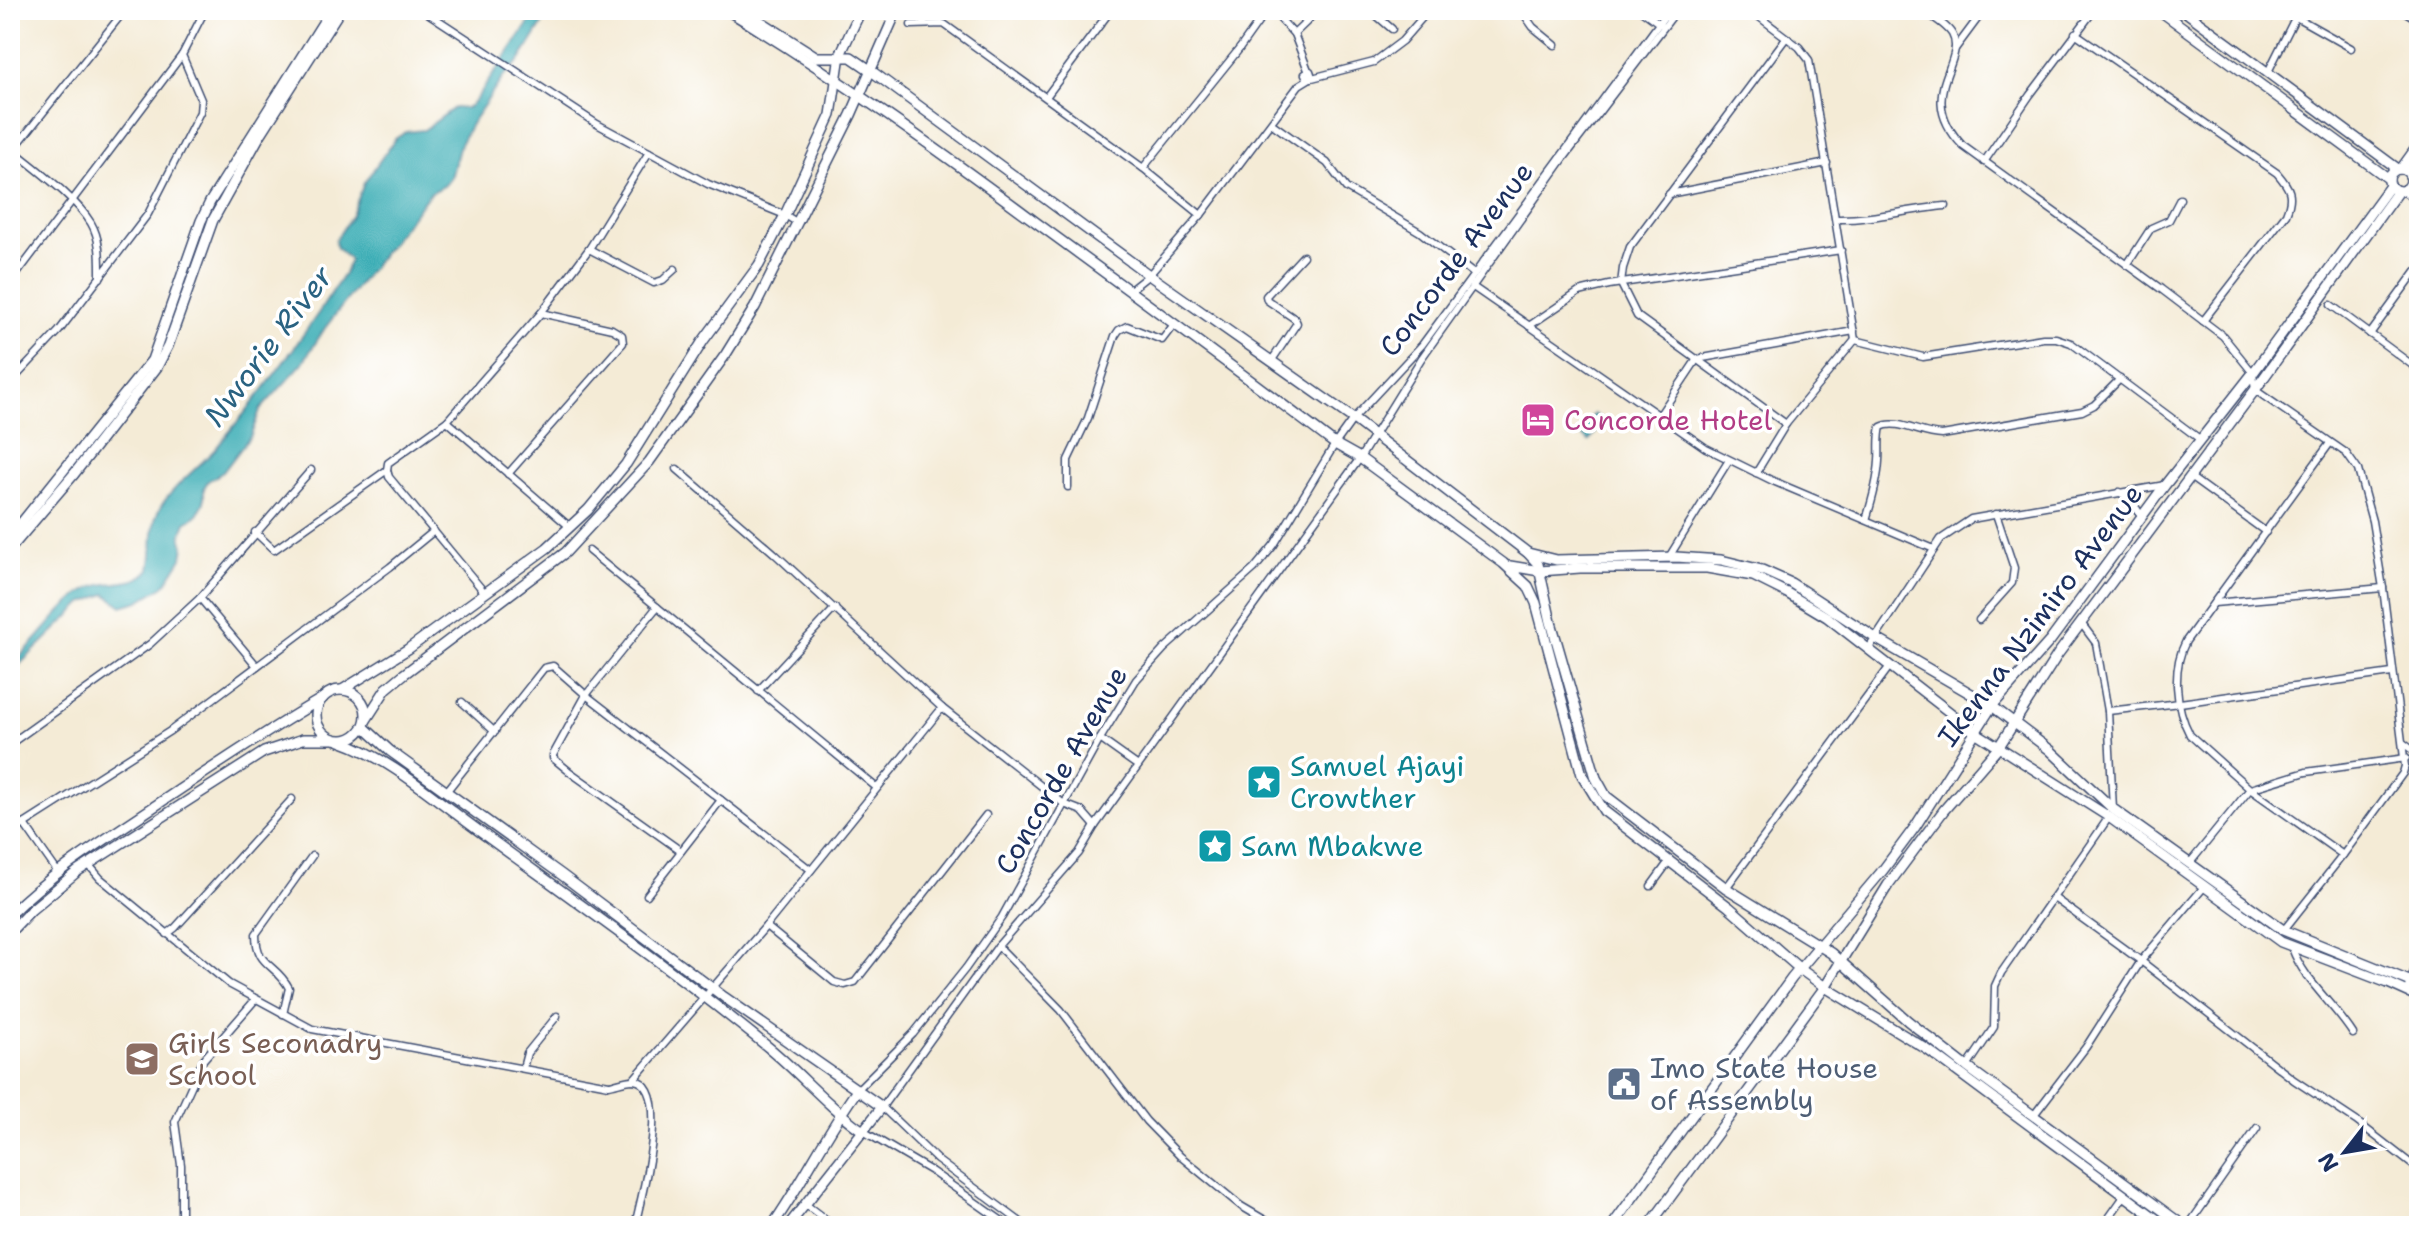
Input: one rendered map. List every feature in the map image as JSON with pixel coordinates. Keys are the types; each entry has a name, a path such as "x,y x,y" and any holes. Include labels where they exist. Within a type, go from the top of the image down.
{"street":[{"path":"100,278 97,240 91,223 72,202 12,152 125,10"},
{"path":"10,283 182,55 204,13 191,10"},
{"path":"10,537 152,360 210,202 331,10"},
{"path":"10,549 74,474 157,367 168,346 203,241 224,197 340,10"},
{"path":"423,10 597,124 708,184 798,223"},
{"path":"727,10 859,94 1175,323 1335,444 1360,458 1503,563 1528,586 1536,603 1582,775 1622,826 1729,907 1800,969 1928,1050 2166,1226"},
{"path":"743,10 817,57 851,57 870,70 1149,275 1353,419 1528,553 1538,564 1551,622 1602,799 1726,888 1842,961 1908,1021 1967,1067 2186,1226 2257,1128"},
{"path":"762,21 764,10"},
{"path":"342,690 408,649 570,527 626,464 703,341 759,265 785,215 831,115 840,55 861,10"},
{"path":"10,932 57,888 89,864 264,752 303,739 354,737 386,689 566,552 649,462 726,354 755,307 798,223 897,10"},
{"path":"1046,97 1111,10"},
{"path":"1143,168 1270,10 1294,34 1308,75"},
{"path":"1294,34 1319,10"},
{"path":"1370,10 1392,29"},
{"path":"1130,290 1149,275 1201,215 1308,75 1328,74 1374,62 1389,53 1429,10"},
{"path":"1521,10 1533,27 1555,45"},
{"path":"1641,10 1660,24"},
{"name":"Concorde Avenue","path":"772,1226 858,1089 913,1034 1002,917 1100,739 1146,667 1254,569 1274,545 1353,419 1422,345 1669,10"},
{"name":"Concorde Avenue","path":"788,1226 882,1107 998,946 1079,853 1095,826 1360,458 1421,359 1564,158 1677,10"},
{"path":"1750,10 1799,47 1809,60 1855,340 1786,424 1756,473"},
{"path":"1922,10 1952,34 1955,49"},
{"path":"1984,10 1955,49 1946,71 1940,100 1945,123 1963,146 2223,336 2253,373 2255,390 2346,453 2358,470 2372,521 2406,758 2403,773 2280,934"},
{"path":"1984,162 2094,10"},
{"path":"2159,10 2419,201"},
{"path":"2183,10 2413,181"},
{"path":"2402,10 2419,20"},
{"path":"2268,72 2298,14 2351,48"},
{"path":"911,25 944,24 1143,168 1201,215"},
{"path":"2075,33 2266,164 2290,187 2292,201 2286,214 2203,321"},
{"path":"1786,38 1630,247 1621,284 1637,316 1786,424"},
{"path":"10,383 59,331 148,214 200,112 201,100 182,55"},
{"path":"1271,123 1327,163 1346,188 1420,232 1474,274"},
{"path":"2395,186 2390,173 2400,169 2419,144"},
{"path":"485,593 389,477 388,463 447,421 541,313 589,249 649,152"},
{"path":"1669,194 1827,163"},
{"path":"2413,181 2419,165"},
{"path":"2395,186 2413,181"},
{"name":"Ikenna Nzimiro Avenue","path":"1612,1226 1818,944 1899,849 1992,706 2050,641 2165,485 2395,186"},
{"name":"Ikenna Nzimiro Avenue","path":"1649,1226 1825,987 1888,885 1944,810 1998,748 2058,654 2255,390 2395,186"},
{"path":"2127,265 2151,228 2169,220 2180,199"},
{"path":"1836,219 1859,219 1946,206"},
{"path":"589,249 654,283 663,280 675,269"},
{"path":"1529,326 1579,292 1841,250"},
{"path":"1272,360 1297,323 1266,296 1303,256"},
{"path":"2370,334 2416,271"},
{"path":"1473,287 1706,448 1756,473 1934,549"},
{"path":"2331,305 2419,370"},
{"path":"508,474 623,343 622,335 612,329 541,313"},
{"path":"1068,487 1068,460 1088,418 1115,336 1127,326 1162,340 1175,323"},
{"path":"1659,416 1697,359 1854,331"},
{"path":"1855,340 1923,357 2056,338 2071,343 2201,440"},
{"path":"1866,520 1880,460 1879,434 1886,424 1942,435 2065,415 2094,405 2120,379"},
{"path":"447,421 570,527"},
{"path":"2330,443 2179,654 2176,670 2184,725 2190,735 2250,789 2343,855"},
{"path":"1669,557 1729,460"},
{"path":"677,469 835,608 942,708 1064,804 1082,811 1095,826"},
{"path":"10,744 150,644 200,598 311,470"},
{"path":"255,532 274,550 387,470"},
{"path":"2190,477 2266,532"},
{"path":"1869,648 1941,539 1971,519 2165,485"},
{"path":"2119,492 2131,500 2142,517"},
{"path":"1979,620 2012,583 2014,568 1996,514"},
{"path":"10,833 159,739 434,531"},
{"path":"589,551 877,788"},
{"path":"1528,553 1556,560 1669,557 1721,560 1762,570 1791,583 1877,639 1992,706 2050,750 2111,813 2204,887 2280,934 2415,983"},
{"path":"1503,563 1540,571 1707,568 1751,576 1787,593 1869,648 1998,748 2111,813 2189,864 2280,934 2292,948 2305,975 2338,1011 2353,1034"},
{"path":"2214,603 2383,588"},
{"path":"200,598 257,666"},
{"path":"657,607 586,695 553,758 681,851"},
{"path":"758,691 835,608"},
{"path":"1967,1067 1994,1027 1995,986 2001,973 2111,813 2108,711 2096,643 2081,622"},
{"path":"1726,888 1891,665"},
{"path":"446,792 544,668 553,666 811,870"},
{"path":"2108,711 2392,673"},
{"path":"10,914 57,871 230,754 335,690 356,694 361,699 365,723 390,751 712,988 858,1089 882,1107 928,1153 1026,1226"},
{"path":"323,698 318,704 316,718 321,731 391,767 702,996 770,1049 839,1115 931,1171 1009,1226"},
{"path":"462,702 495,732"},
{"path":"82,853 100,878 229,984 312,1029 609,1085 633,1080 702,996 766,926 942,708"},
{"path":"1100,739 1138,766"},
{"path":"2403,743 2419,755"},
{"path":"2189,864 2250,789 2306,772 2406,758"},
{"path":"167,934 249,849 292,799"},
{"path":"647,895 721,800"},
{"path":"766,926 834,982 845,985 855,982 986,815"},
{"path":"24,824 57,871"},
{"path":"283,1014 289,988 283,977 260,958 256,950 256,934 312,856"},
{"path":"1651,886 1670,860"},
{"path":"2034,1115 2086,1047 2141,961 2204,887"},
{"path":"2054,898 2294,1080 2367,1129 2419,1170"},
{"path":"998,946 1061,1010 1146,1121 1180,1156 1241,1206 1275,1226"},
{"path":"2292,948 2419,997"},
{"path":"2408,991 2415,983 2419,955"},
{"path":"181,1226 181,1165 175,1122 203,1060 255,1000"},
{"path":"523,1068 527,1053 557,1016"},
{"path":"633,1080 650,1091 654,1119 635,1226"},
{"path":"2103,1226 2125,1195"},
{"path":"805,1204 834,1226"}],"water":[{"path":"538,10 551,10 520,60 504,76 471,124 460,144 451,178 444,186 430,193 325,328 302,364 260,410 251,435 223,472 208,481 204,488 204,503 196,516 186,522 181,535 184,546 182,558 164,586 139,601 122,606 106,594 83,603 10,674 10,665 76,598 96,586 136,579 150,569 154,524 164,502 217,447 251,405 344,274 350,260 337,248 335,241 352,215 364,183 395,139 406,132 424,130 454,108 467,108 474,102"},
{"path":"1594,414 1604,421 1589,441 1579,433"}],"place":[{"name":"Concorde Hotel","path":"1538,420"},
{"name":"Samuel Ajayi Crowther","path":"1264,782"},
{"name":"Sam Mbakwe","path":"1215,846"},
{"name":"Girls Seconadry School","path":"142,1059"},
{"name":"Imo State House of Assembly","path":"1624,1084"}],"water label":[{"name":"Nworie River","path":"268,346"}]}
